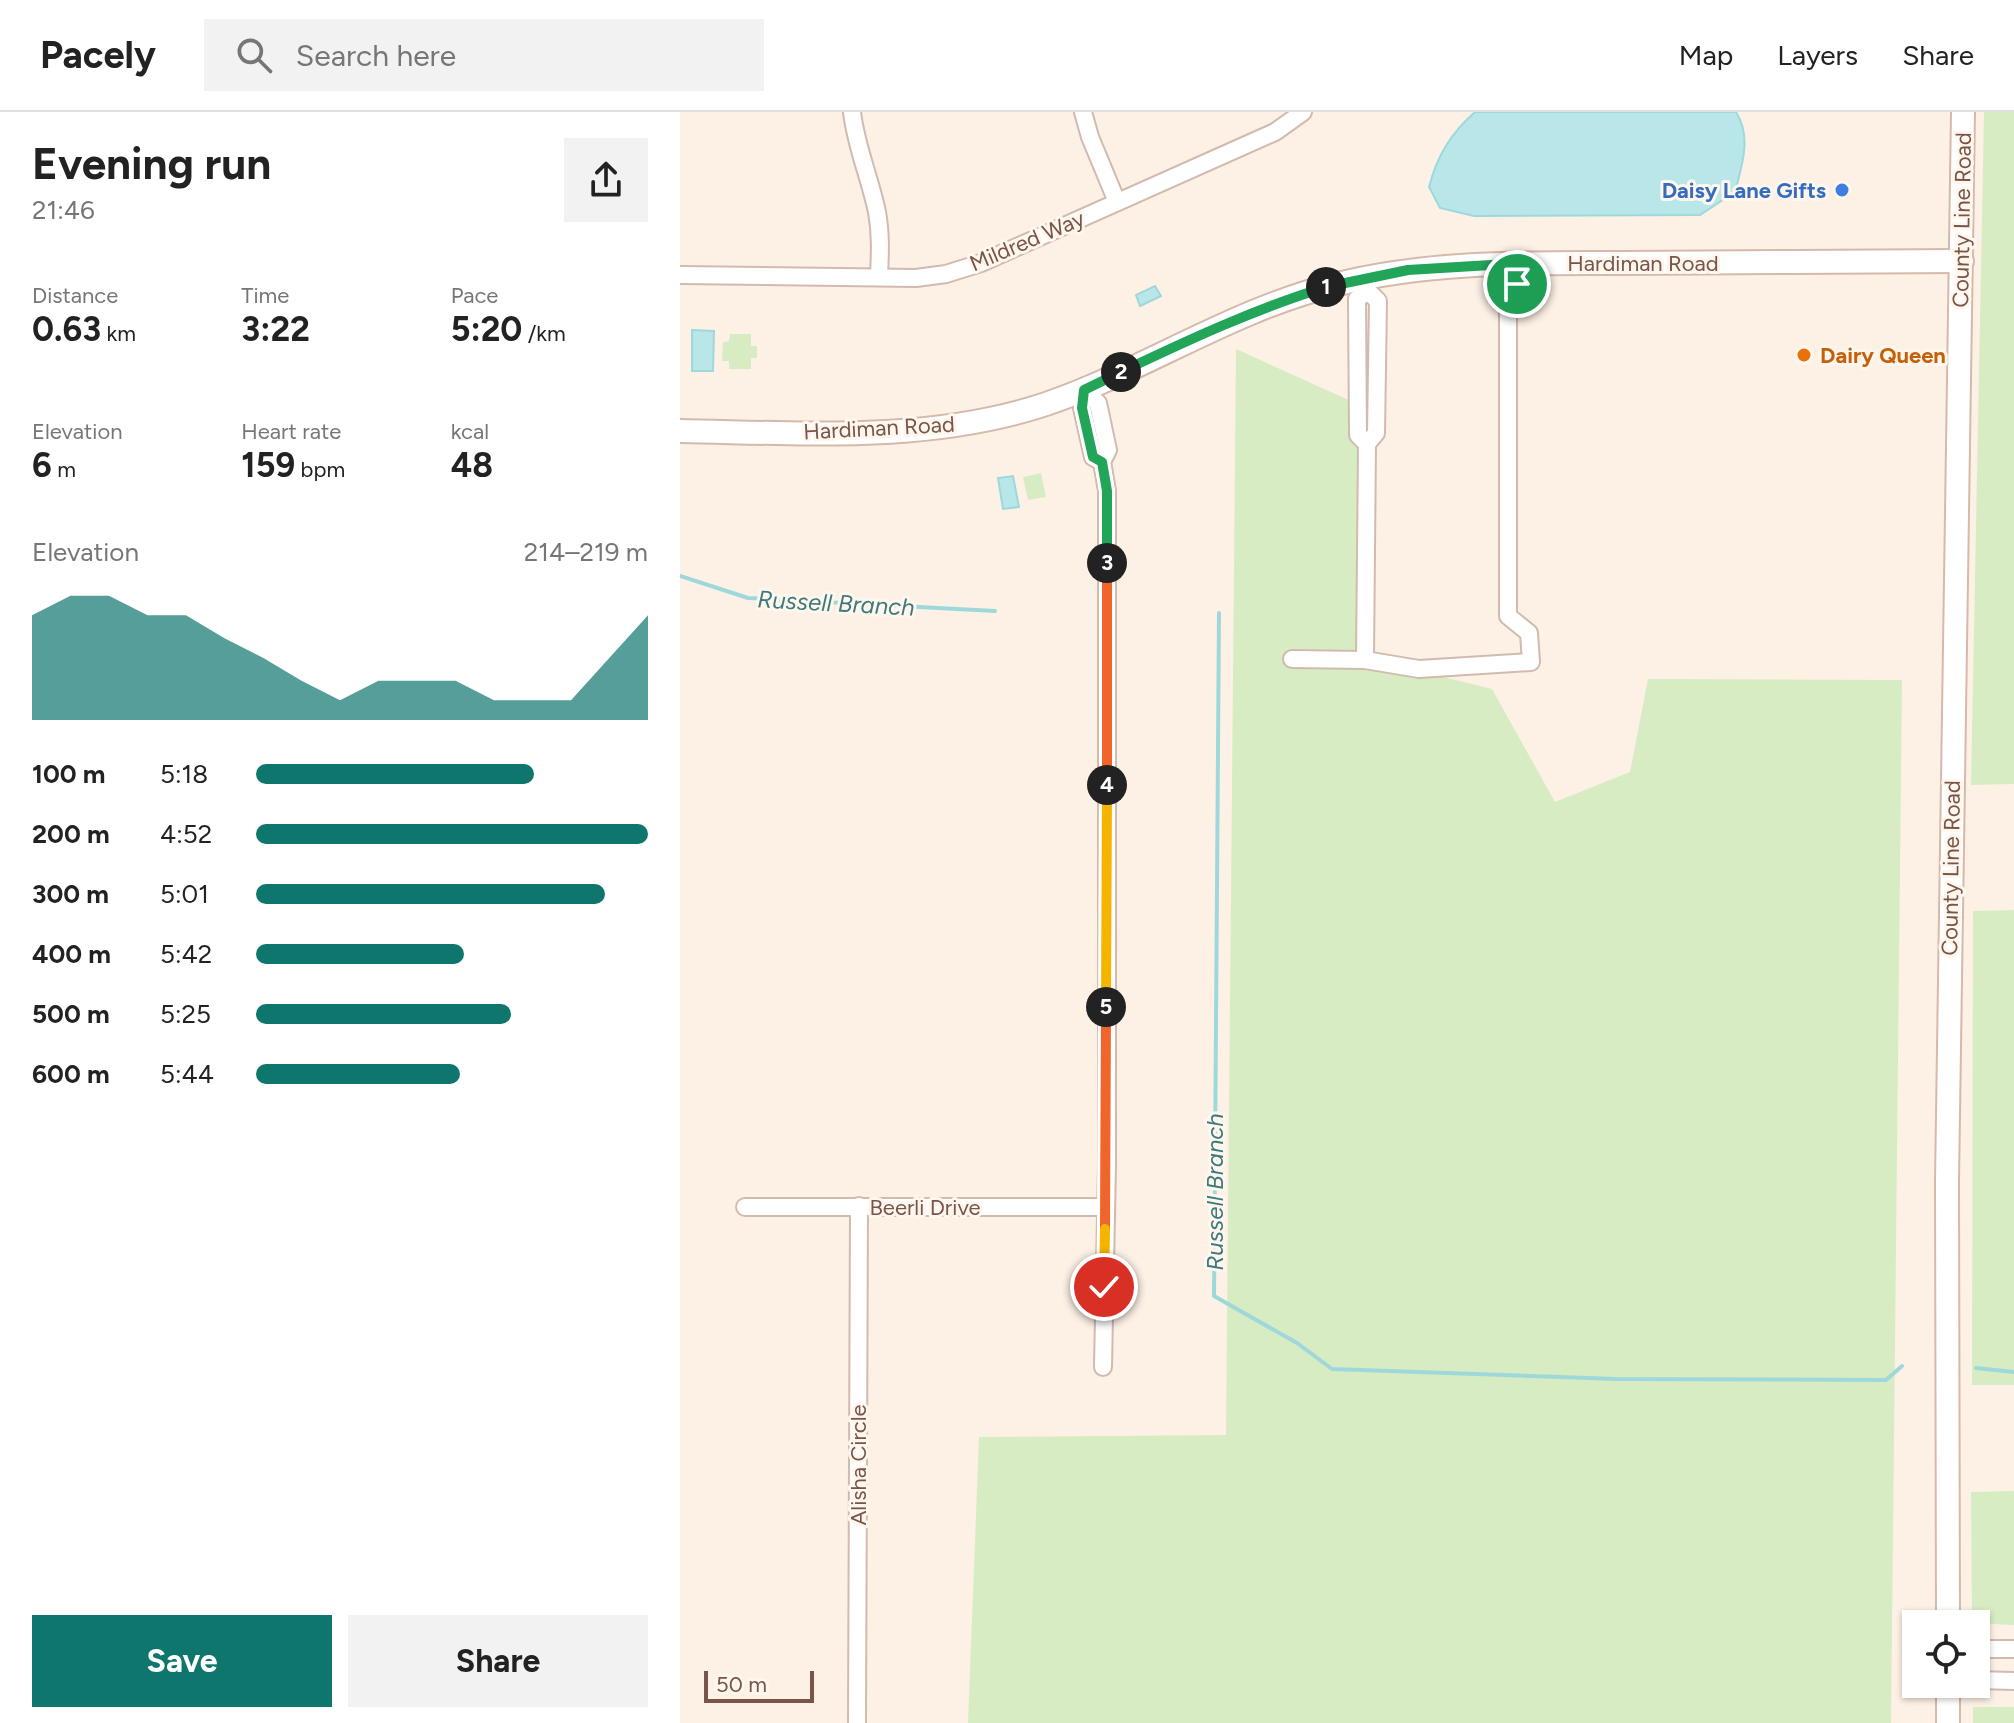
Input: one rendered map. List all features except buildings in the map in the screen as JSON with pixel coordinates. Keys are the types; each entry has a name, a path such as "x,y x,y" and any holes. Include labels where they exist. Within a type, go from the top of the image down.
{"main road":[{"name":"County Line Road","path":"1948,1610 1947,1181 1963,112"},
{"name":"Hardiman Road","path":"680,431 843,433 933,429 993,419 1084,390 1204,332 1278,303 1338,283 1368,285 1408,270 1524,263 1962,261"},
{"path":"1948,1698 1948,1723"}],"street":[{"path":"852,112 855,136 877,210 881,237 879,276"},
{"path":"1083,112 1117,202"},
{"name":"Mildred Way","path":"680,275 916,278 946,274 981,263 1275,132 1303,112"},
{"path":"1508,300 1524,263"},
{"path":"1292,659 1365,660 1419,669 1531,662 1529,633 1508,616 1508,300 1496,264"},
{"path":"1365,660 1367,444 1358,435 1357,299 1368,285"},
{"path":"1084,390 1098,403 1108,450 1102,462 1107,491 1103,1367"},
{"name":"Alisha Circle","path":"857,1723 859,1206"},
{"name":"Beerli Drive","path":"745,1207 1105,1207"},
{"path":"1990,1649 2014,1649"},
{"path":"1990,1680 2014,1681"}],"green space":[{"path":"1984,112 2014,112 2014,784 1971,785"},
{"path":"730,334 751,334 751,346 757,346 757,358 751,358 751,369 729,369 729,361 722,361 723,342 729,341"},
{"path":"1236,349 1364,407 1367,658 1492,689 1555,802 1630,772 1648,679 1902,680 1891,1723 968,1723 979,1437 1226,1435"},
{"path":"1041,473 1046,497 1028,500 1023,477"},
{"path":"2014,910 2014,1385 1972,1385 1973,911"},
{"path":"2014,1491 2014,1625 1990,1624 1990,1610 1972,1610 1971,1492"},
{"path":"1973,1707 2014,1707 2014,1723 1973,1723"}],"water":[{"path":"1475,112 1736,112 1744,131 1743,161 1735,192 1700,215 1474,216 1440,208 1429,187 1446,146"},
{"path":"1155,286 1161,296 1140,306 1136,295"},
{"path":"692,330 714,331 713,371 692,371"},
{"path":"1013,476 1019,507 1003,509 998,478"}],"waterway":[{"name":"Russell Branch","path":"680,576 748,598 995,611"},
{"name":"Russell Branch","path":"1219,613 1214,1296 1297,1343 1332,1369 1616,1379 1886,1380 1902,1366"},
{"name":"Russell Branch","path":"1976,1368 2014,1372"}],"place":[{"name":"Daisy Lane Gifts","path":"1842,190"},
{"name":"Dairy Queen","path":"1804,355"}],"route":[{"path":"1104,1287 1107,1165 1107,491 1102,462 1093,457 1082,408 1084,390 1204,332 1292,297 1338,283 1408,270 1524,263 1517,284"}]}
